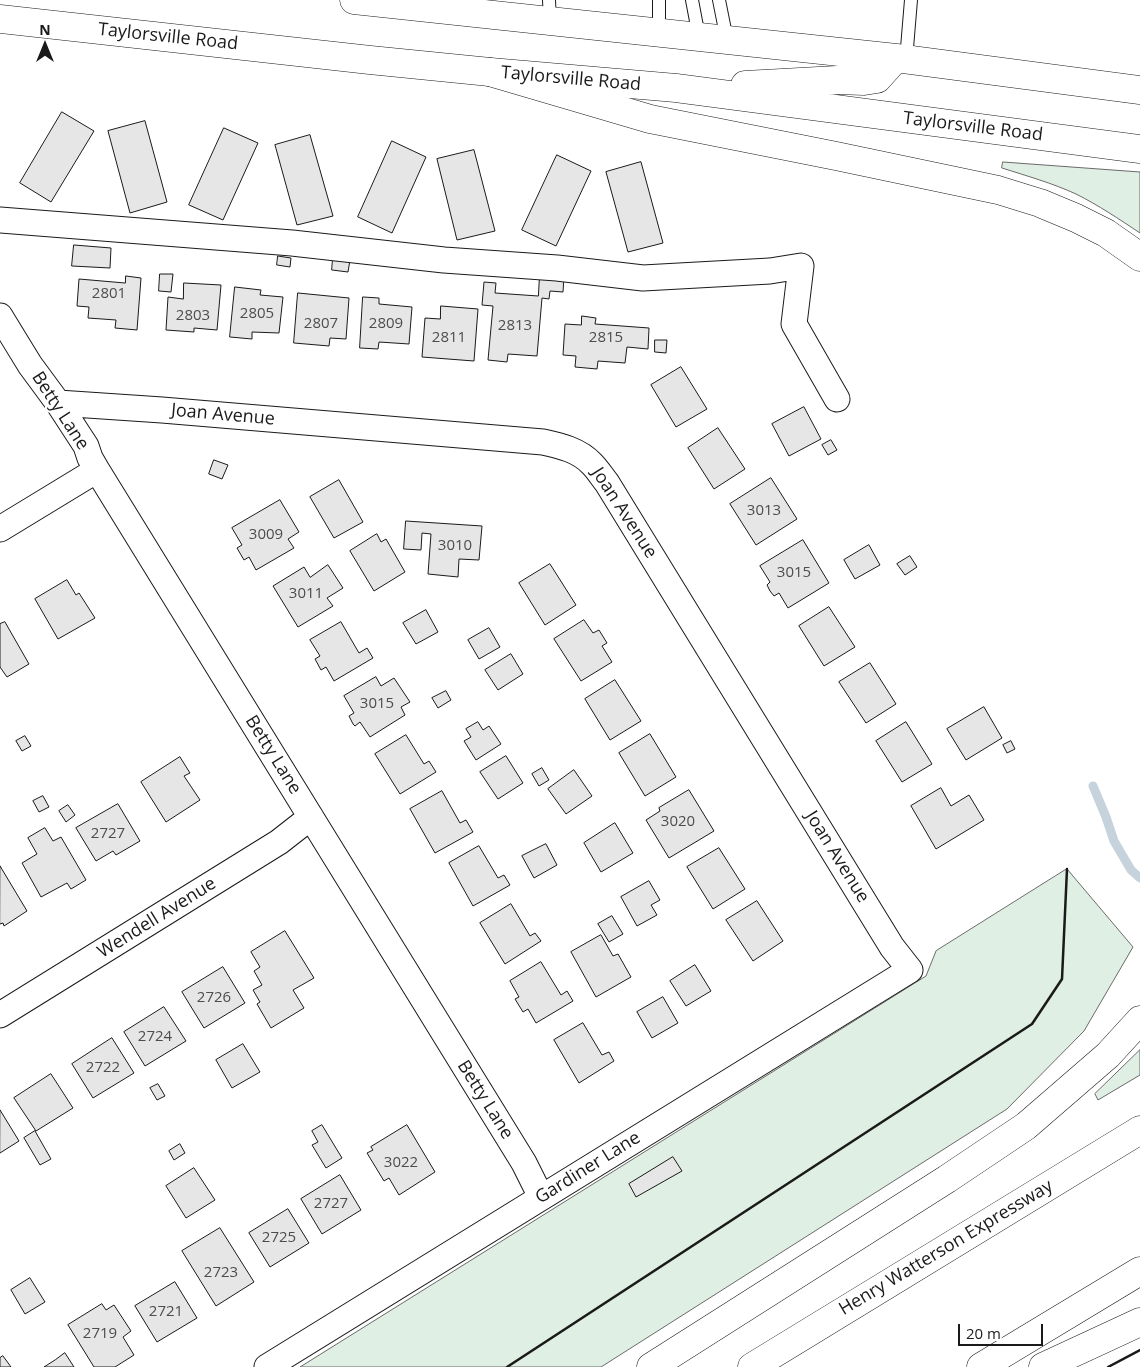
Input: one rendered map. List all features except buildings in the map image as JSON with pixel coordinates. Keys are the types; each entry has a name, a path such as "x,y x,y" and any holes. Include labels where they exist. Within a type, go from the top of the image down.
{"main road":[{"path":"354,0 549,11 659,33 902,59 1140,90"},
{"name":"Taylorsville Road","path":"0,18 350,58 676,88 1140,149"},
{"path":"676,88 837,80 864,81 877,79 902,59"},
{"path":"490,72 650,119 998,190 1040,203 1076,218 1106,233 1140,257"},
{"path":"651,1367 939,1184 1026,1126 1108,1055 1140,1020"},
{"name":"Henry Watterson Expressway","path":"752,1367 1140,1130"},
{"path":"981,1367 1140,1271"},
{"path":"1043,1367 1140,1322"}],"street":[{"path":"0,220 292,243 444,260 557,268 643,278 770,271 801,266 794,324 837,399"},
{"name":"Betty Lane","path":"0,316 30,365 86,446 97,470 524,1164 541,1197"},
{"name":"Joan Avenue","path":"58,404 170,410 543,442 567,447 582,455 592,463 607,483 892,947 910,970"},
{"path":"0,529 97,470"},
{"name":"Wendell Avenue","path":"0,1015 279,842 311,817"},
{"name":"Gardiner Lane","path":"267,1367 910,970"}],"lane":[{"path":"659,0 659,33"},
{"path":"692,0 699,37"},
{"path":"719,0 726,40"},
{"path":"902,59 911,0"}],"green space":[{"path":"1003,162 1140,172 1140,233 1076,194 1002,168"},
{"path":"1067,869 1133,947 1084,1031 1007,1109 601,1367 300,1367 926,976 936,951"},
{"path":"1140,1050 1140,1075 1098,1100 1095,1094"}],"waterway":[{"path":"1093,786 1114,841 1131,870 1140,878"}],"wall":[{"path":"507,1367 1032,1024 1062,979 1067,869"},
{"path":"1108,1367 1140,1350"}]}
